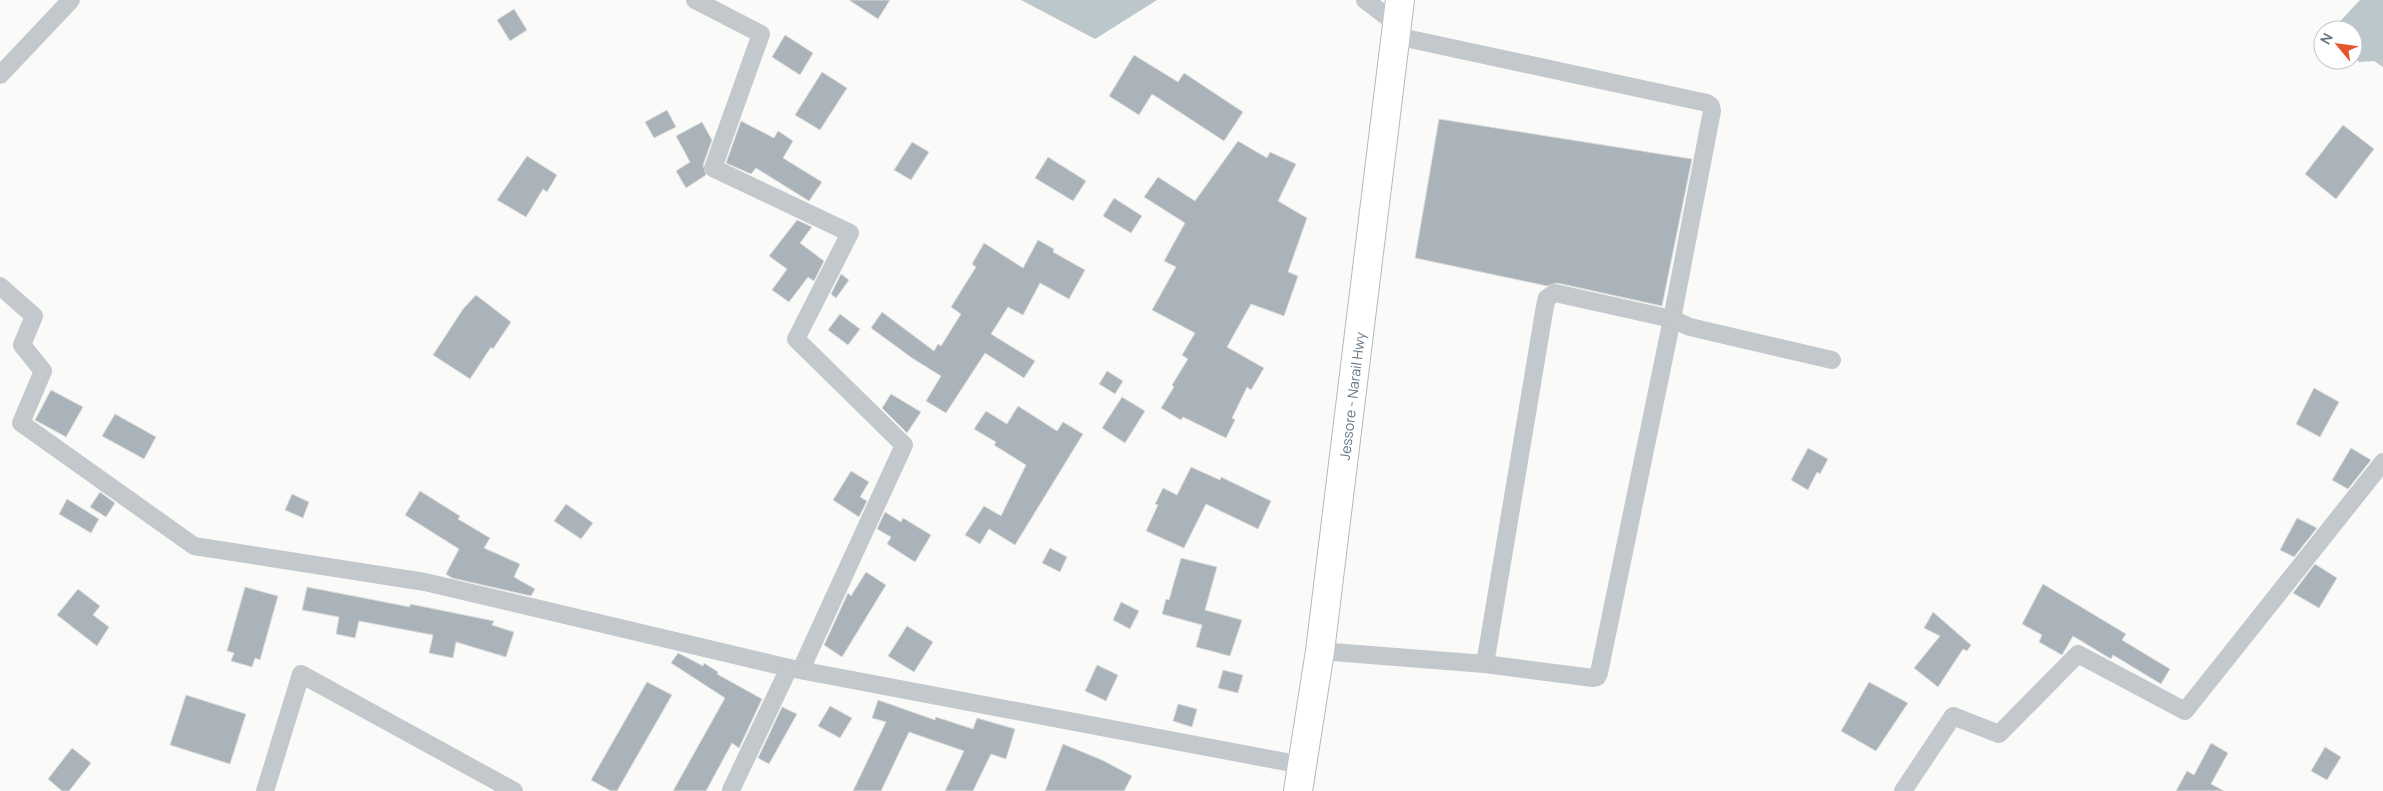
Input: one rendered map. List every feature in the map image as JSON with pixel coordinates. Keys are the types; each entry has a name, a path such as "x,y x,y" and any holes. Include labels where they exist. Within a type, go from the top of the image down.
{"highway":[{"name":"Jessore - Narail Hwy","path":"1300,778 1320,651 1398,20"}],"street":[{"path":"0,76 71,0"},
{"path":"695,0 761,34 713,168 850,233 796,340 904,445 796,666 731,791"},
{"path":"1320,651 1485,664 1597,677 1672,318 1712,111 1711,106 1707,103 1398,20 1365,0"},
{"path":"0,286 34,316 22,345 43,371 21,423 194,546 425,582 1300,778"},
{"path":"1485,664 1547,298 1554,293 1672,318 1690,327 1832,360"},
{"path":"1903,791 1953,716 1999,734 2078,654 2185,711 2383,462"},
{"path":"265,791 301,674 514,791"}],"shaded area":[{"path":"1021,0 1157,0 1095,39"},
{"path":"2360,0 2383,0 2383,67 2374,61 2363,62 2363,20 2341,20"}],"building":[{"path":"849,0 890,0 878,19"},
{"path":"514,9 527,30 510,41 497,20"},
{"path":"785,35 813,53 800,75 772,57"},
{"path":"1134,55 1178,82 1184,73 1243,112 1224,141 1152,94 1139,115 1109,96"},
{"path":"822,72 847,88 820,130 795,115"},
{"path":"667,110 676,127 654,138 645,122"},
{"path":"1439,119 1692,159 1662,306 1557,283 1547,286 1415,258"},
{"path":"741,121 774,138 778,131 793,141 783,158 822,182 809,201 756,168 751,174 726,163"},
{"path":"702,122 712,140 703,165 706,175 686,188 676,171 690,162 676,136"},
{"path":"2343,125 2374,149 2336,199 2305,174"},
{"path":"1238,141 1267,158 1270,152 1296,164 1278,201 1307,218 1288,272 1298,276 1284,316 1251,304 1227,347 1264,368 1251,390 1247,387 1232,418 1235,420 1226,438 1183,417 1181,420 1161,408 1188,359 1182,355 1195,333 1152,310 1176,267 1164,261 1185,223 1144,197 1158,177 1195,201"},
{"path":"912,142 929,152 911,180 894,170"},
{"path":"527,156 557,175 547,192 543,189 526,217 497,200"},
{"path":"1048,157 1086,181 1073,201 1035,178"},
{"path":"1114,198 1142,216 1131,233 1103,216"},
{"path":"797,220 812,227 800,243 824,261 814,281 808,277 789,302 772,290 787,269 769,256"},
{"path":"1038,240 1054,249 1053,252 1085,270 1069,299 1040,283 1023,315 1008,307 991,334 1035,361 1024,378 985,353 946,413 926,401 941,376 912,358 871,328 882,312 934,351 938,344 941,346 961,314 951,307 976,267 972,264 984,243 1023,268"},
{"path":"841,274 849,280 836,298 831,294"},
{"path":"476,295 511,322 493,349 491,347 470,379 433,355 463,309"},
{"path":"840,314 860,329 848,345 828,330"},
{"path":"1107,371 1123,381 1115,394 1099,384"},
{"path":"2314,388 2339,402 2320,437 2296,424"},
{"path":"51,390 83,407 66,437 35,420"},
{"path":"891,394 921,412 907,433 882,408"},
{"path":"1122,397 1145,411 1125,443 1102,428"},
{"path":"1018,406 1057,431 1063,422 1083,434 1015,545 989,529 980,544 965,535 984,506 1001,516 1026,465 994,445 996,442 974,429 986,411 1007,424"},
{"path":"115,414 156,437 144,459 102,436"},
{"path":"1808,448 1828,459 1820,474 1817,472 1808,490 1791,480"},
{"path":"2351,448 2371,460 2348,489 2332,480"},
{"path":"1191,467 1220,480 1221,477 1271,501 1258,529 1206,504 1184,548 1146,531 1158,505 1155,504 1163,488 1177,495"},
{"path":"851,471 869,482 860,497 867,501 859,517 833,500"},
{"path":"420,491 460,516 458,519 490,538 484,548 520,564 514,577 535,589 531,596 452,578 446,574 459,549 405,515"},
{"path":"100,492 115,503 106,517 90,507"},
{"path":"292,494 309,502 303,518 285,510"},
{"path":"67,499 99,519 91,533 59,514"},
{"path":"566,504 593,523 581,539 554,521"},
{"path":"885,512 901,522 903,518 931,535 915,562 887,544 891,537 877,529"},
{"path":"2297,518 2317,528 2294,557 2280,550"},
{"path":"1050,548 1067,557 1060,572 1042,563"},
{"path":"1181,558 1217,567 1205,610 1242,620 1230,656 1196,647 1202,625 1162,614 1166,599 1169,600"},
{"path":"2315,564 2337,578 2319,608 2293,593"},
{"path":"866,572 886,585 842,657 824,645 848,593 851,596"},
{"path":"2043,584 2126,634 2122,640 2170,669 2161,684 2113,655 2111,659 2073,636 2062,655 2039,642 2042,635 2022,624"},
{"path":"245,587 278,596 260,660 255,658 252,667 231,661 234,653 227,651"},
{"path":"307,587 410,607 410,604 494,621 492,625 514,632 506,657 456,642 453,658 429,653 433,635 359,621 355,638 336,634 339,617 302,610"},
{"path":"78,589 100,606 93,615 109,627 97,646 57,615"},
{"path":"1121,602 1139,611 1130,629 1113,620"},
{"path":"1933,612 1971,645 1967,651 1963,649 1938,687 1914,668 1940,636 1924,628"},
{"path":"907,626 933,642 914,672 888,656"},
{"path":"678,653 703,666 704,663 718,672 717,674 762,699 739,748 732,743 706,791 673,791 725,698 671,663"},
{"path":"1097,665 1118,675 1106,701 1085,691"},
{"path":"1223,670 1243,675 1238,693 1218,688"},
{"path":"647,682 672,695 617,791 611,791 591,780"},
{"path":"1869,682 1908,703 1876,751 1841,731"},
{"path":"186,695 246,714 230,764 170,745"},
{"path":"878,700 935,720 936,717 973,729 977,718 1015,729 1006,759 991,754 973,791 945,791 964,751 909,732 881,791 853,791 886,722 872,718"},
{"path":"1178,704 1197,709 1192,727 1173,721"},
{"path":"830,706 852,718 840,738 818,726"},
{"path":"782,707 797,714 769,764 758,758"},
{"path":"2211,743 2228,753 2211,784 2224,791 2176,791 2187,771 2194,775"},
{"path":"1063,744 1102,760 1132,776 1124,791 1045,791"},
{"path":"2325,747 2341,757 2327,780 2311,771"},
{"path":"72,748 91,763 69,791 62,791 48,779"}]}
